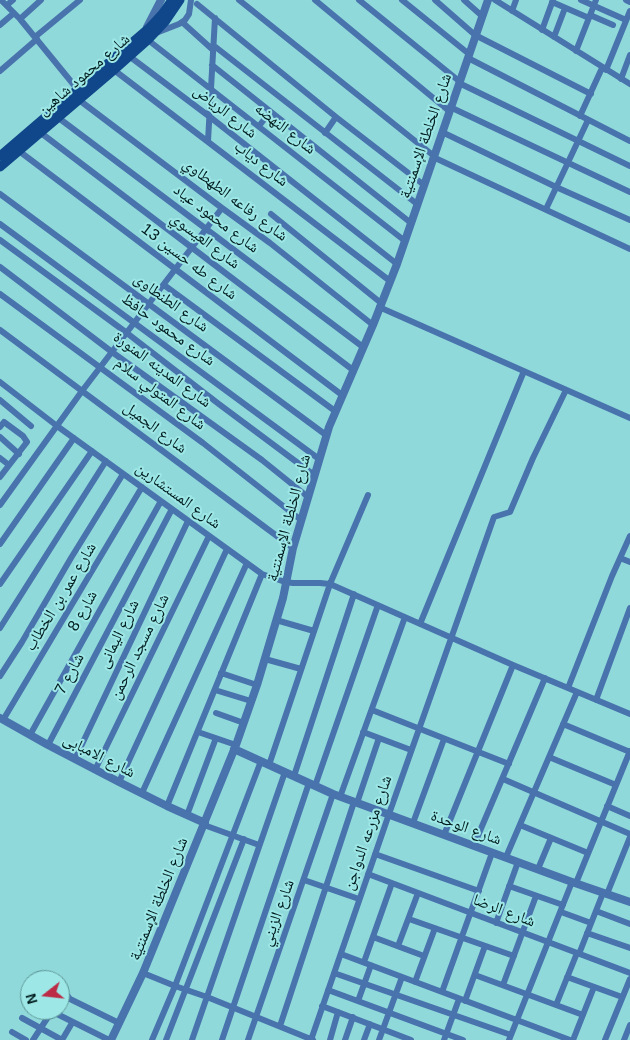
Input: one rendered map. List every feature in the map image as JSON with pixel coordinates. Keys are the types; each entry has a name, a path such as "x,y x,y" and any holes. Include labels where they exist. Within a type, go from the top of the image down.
{"main road":[{"name":"شارع محمود شاهين","path":"0,156 55,115 79,100 114,70 147,36 172,0"},
{"name":"شارع محمود شاهين","path":"0,167 41,133 78,90 165,22 180,0"}],"street":[{"path":"1,0 20,19 78,90"},
{"path":"7,5 13,0"},
{"path":"20,19 41,0"},
{"path":"0,71 80,0"},
{"path":"239,0 433,156 630,248"},
{"path":"315,0 450,109 630,192"},
{"path":"359,0 459,82 630,166"},
{"path":"402,0 468,56 630,142"},
{"path":"435,0 475,35 590,94"},
{"path":"464,0 482,16"},
{"name":"شارع الخلطة الإسمنتية","path":"110,1040 143,973 244,723 276,620 293,548 326,435 397,264 488,0"},
{"path":"495,0 630,84"},
{"path":"512,11 516,0"},
{"path":"580,0 594,3 626,20"},
{"path":"626,0 630,2"},
{"path":"147,36 159,1"},
{"path":"147,36 182,22 190,14 191,8 197,1 215,18 336,117 424,185"},
{"path":"542,30 552,1 565,8 613,25"},
{"path":"576,51 594,3"},
{"path":"554,37 565,8"},
{"path":"580,116 630,11"},
{"path":"0,25 14,13"},
{"path":"208,142 215,18"},
{"path":"182,22 417,204"},
{"name":"شارع النهضه","path":"147,36 211,89 405,241"},
{"path":"621,79 630,55"},
{"name":"شارع الرياض","path":"129,56 397,264"},
{"path":"212,66 411,223"},
{"name":"شارع دياب","path":"114,70 390,281"},
{"name":"شارع رفاعه الطهطاوي","path":"79,100 293,261 372,325"},
{"path":"259,126 270,112"},
{"name":"شارع محمود عياد","path":"55,115 363,347"},
{"path":"325,133 336,117"},
{"path":"546,209 588,120"},
{"path":"442,132 630,220"},
{"name":"شارع العيسوي","path":"41,133 353,370"},
{"name":"شارع طه حسين 13","path":"20,151 342,395"},
{"name":"شارع الطنطاوى","path":"0,194 326,435"},
{"path":"0,505 82,391 222,208"},
{"path":"271,214 380,305 630,418"},
{"name":"شارع محمود حافظ","path":"0,224 319,459"},
{"path":"0,240 127,333 314,475"},
{"name":"شارع المدينه المنورة","path":"0,267 112,352 262,460 308,497"},
{"path":"164,285 335,411"},
{"name":"شارع المتولي سلام","path":"0,294 203,443 301,520"},
{"name":"شارع الجميل","path":"0,330 293,548"},
{"path":"420,624 524,371"},
{"name":"شارع المستشارين","path":"0,382 57,426 262,574 285,582 330,584"},
{"name":"شارع مزرعه الدواجن","path":"312,1040 359,899 494,517 510,512 533,458 566,390"},
{"path":"1,402 31,426"},
{"path":"0,477 19,454 27,440 12,428 1,423"},
{"path":"12,428 1,439 19,454"},
{"path":"0,544 74,438"},
{"path":"0,584 92,451"},
{"path":"0,458 9,465"},
{"path":"0,628 106,461"},
{"path":"0,676 123,474"},
{"name":"شارع عمر بن الخطاب","path":"2,719 142,487"},
{"path":"269,765 330,584 368,495"},
{"name":"شارع 8","path":"30,735 161,501"},
{"name":"شارع 7","path":"48,745 172,509"},
{"name":"شارع اليمانى","path":"75,759 188,521"},
{"name":"شارع مسجد الرحمن","path":"95,770 209,536"},
{"path":"568,688 612,576 630,536"},
{"path":"120,782 227,549"},
{"path":"620,558 630,562"},
{"path":"142,793 247,563"},
{"path":"167,806 262,574"},
{"path":"330,584 513,665 630,714"},
{"path":"294,776 354,594"},
{"path":"222,1040 378,605"},
{"path":"596,700 630,608"},
{"name":"شارع الزيني","path":"248,1040 304,880 364,732 405,618"},
{"path":"276,620 314,631"},
{"path":"264,659 301,669"},
{"path":"444,835 513,665"},
{"path":"222,674 257,685"},
{"path":"474,846 545,678"},
{"path":"215,690 251,700"},
{"path":"506,858 577,692"},
{"path":"372,710 509,764"},
{"path":"216,713 244,723"},
{"name":"شارع الامبابى","path":"2,719 95,770 204,824"},
{"path":"334,973 453,1014 510,1037 562,908 588,853 630,751 563,724"},
{"path":"198,732 235,747"},
{"path":"364,732 411,750"},
{"path":"187,815 216,738"},
{"path":"280,1026 326,887 379,738"},
{"path":"412,823 444,739"},
{"name":"شارع الوحدة","path":"235,747 312,785 356,803 630,902"},
{"path":"549,757 616,785"},
{"path":"152,1040 175,986 261,761"},
{"path":"192,1040 285,772"},
{"path":"503,779 630,835 556,1005"},
{"path":"607,806 630,816"},
{"path":"204,824 259,845"},
{"path":"520,825 588,853"},
{"path":"538,869 551,838"},
{"path":"166,1040 244,839"},
{"path":"442,992 492,853"},
{"path":"375,854 478,891"},
{"path":"496,922 518,862"},
{"name":"شارع الرضا","path":"368,874 630,973"},
{"path":"304,880 359,899"},
{"path":"364,962 392,883"},
{"path":"509,886 536,896 592,923"},
{"path":"398,946 418,893"},
{"path":"503,985 536,896"},
{"path":"596,911 630,924"},
{"path":"409,919 514,956"},
{"path":"414,982 435,928"},
{"path":"587,933 630,948"},
{"path":"373,937 424,956"},
{"path":"445,1037 453,1014 475,975 485,946"},
{"path":"340,954 571,1040 594,987"},
{"path":"358,1001 371,965"},
{"path":"143,973 312,1040"},
{"path":"475,975 583,1015"},
{"path":"379,1040 402,977"},
{"path":"568,977 622,997"},
{"path":"605,1040 630,979"},
{"path":"328,990 389,1012 445,1037 463,1040"},
{"path":"70,1003 119,1023"},
{"path":"322,1006 354,1017 397,1037 411,1040"},
{"path":"330,1040 338,1012"},
{"path":"345,1040 354,1017"},
{"path":"26,1020 62,1040 72,1023"},
{"path":"33,1040 46,1020"},
{"path":"67,1020 110,1040"},
{"path":"364,1040 370,1024"},
{"path":"624,1040 630,1025"},
{"path":"12,1032 26,1040"}]}
